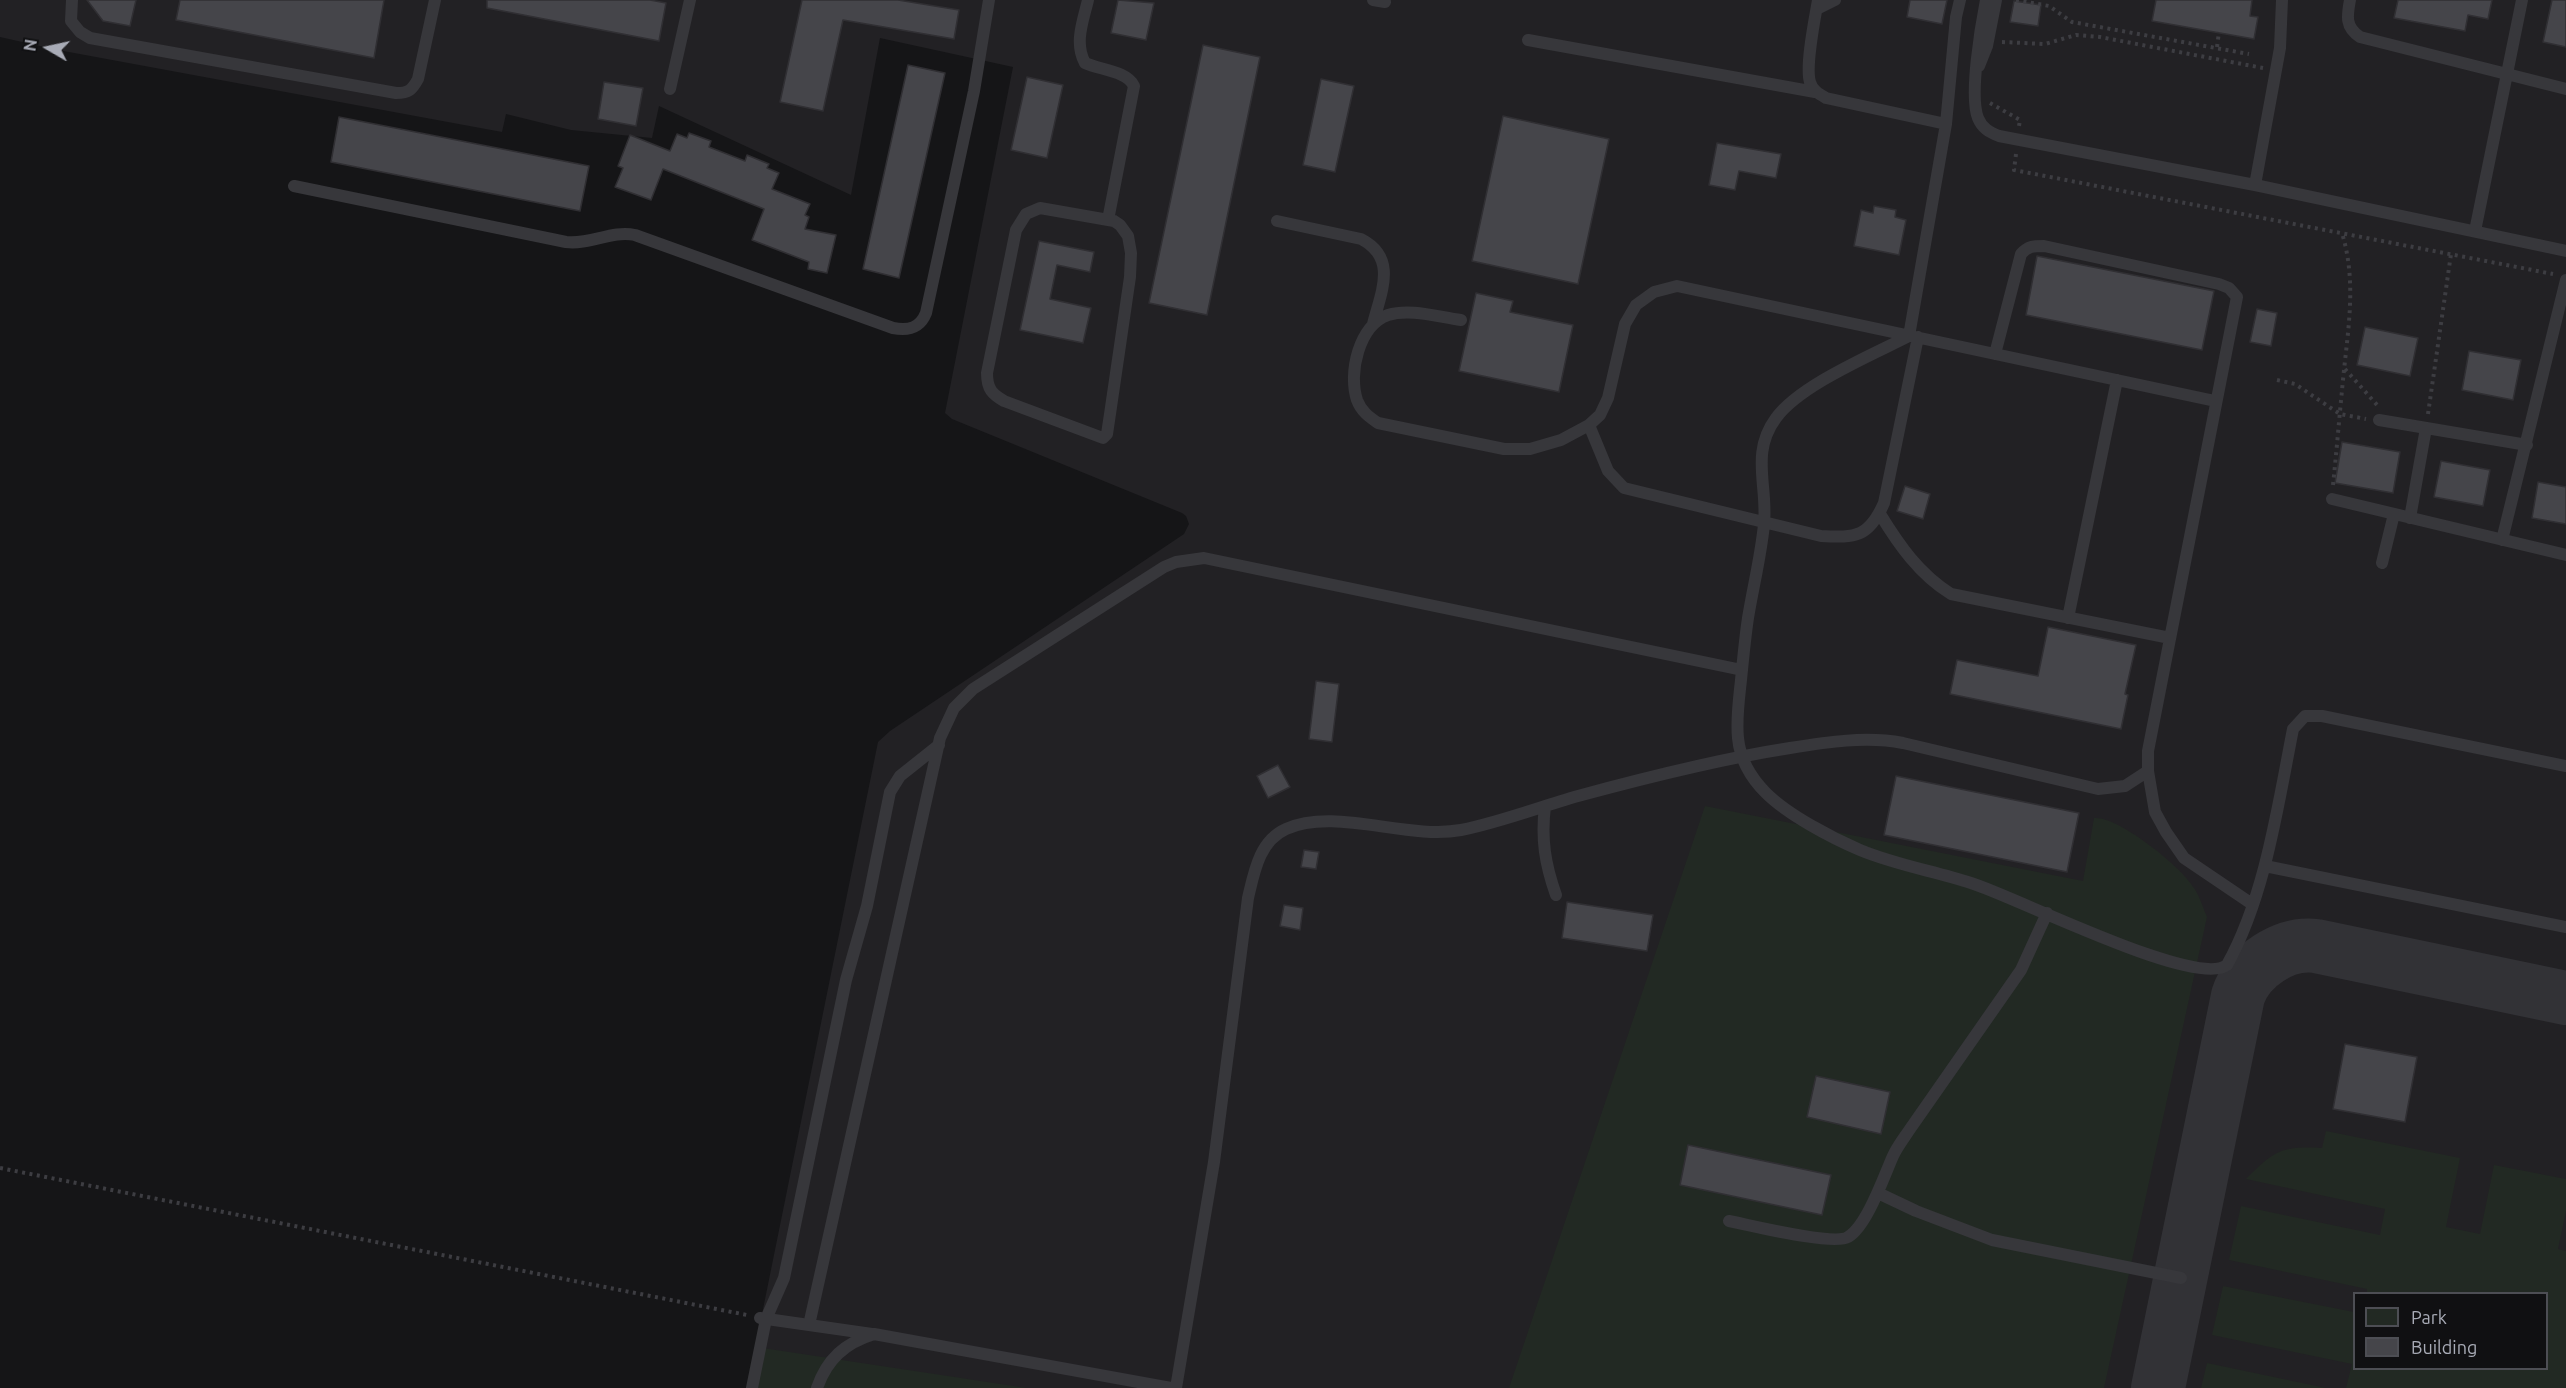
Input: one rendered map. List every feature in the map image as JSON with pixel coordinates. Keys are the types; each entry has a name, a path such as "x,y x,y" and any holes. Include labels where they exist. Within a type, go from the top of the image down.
{"lane":[{"path":"72,0 71,21 80,32 90,38 396,93 408,93 418,79 435,0"},
{"path":"670,89 690,0"},
{"path":"294,186 566,242 622,233 635,235 893,328 906,330 914,328 922,322 926,313 974,91 988,0"},
{"path":"1088,0 1079,40 1079,52 1085,63 1125,76 1134,86 1108,220"},
{"path":"1815,92 1809,81 1818,4 1835,0"},
{"path":"1589,425 1608,471 1624,488 1821,536 1845,537 1863,533 1875,524 1884,503 1914,336 1946,124 1956,17 1960,0"},
{"path":"1986,0 1977,45 1976,107 1981,125 1999,136 2255,185 2566,251"},
{"path":"1977,70 1987,46 1996,0"},
{"path":"2255,185 2276,71 2283,20 2282,0"},
{"path":"2350,0 2348,24 2350,29 2360,37 2566,89"},
{"path":"2475,231 2522,0"},
{"path":"1528,40 1815,92 1826,98 1946,124"},
{"path":"1040,208 1108,220 1124,229 1130,242 1131,253 1130,277 1107,434 1103,438 1004,401 990,391 987,380 1018,224 1026,214 1040,208"},
{"path":"1277,221 1361,239 1372,245 1380,255 1384,268 1384,284 1373,324"},
{"path":"1995,354 2022,254 2026,248 2044,246 2219,284 2234,292 2237,297 2148,751 2148,771 2155,812 2184,858 2252,904"},
{"path":"2502,540 2527,445 2560,277"},
{"path":"1461,320 1401,312 1386,316 1373,324 1365,334 1355,365 1353,383 1357,401 1366,414 1378,423 1504,450 1548,445 1589,425 1600,415 1608,398 1625,324 1636,305 1654,292 1677,286 2215,402"},
{"path":"1914,336 1808,389 1789,403 1765,435 1761,458 1765,522 1742,670 1737,735 1740,756 1767,794 1829,836 1892,862 1972,883 2140,952 2187,968 2213,971 2221,970 2227,965 2252,904 2265,866 2293,729 2305,716 2322,716 2566,766"},
{"path":"2068,618 2117,380"},
{"path":"2379,420 2527,445"},
{"path":"2409,518 2426,428"},
{"path":"2332,499 2566,555"},
{"path":"1880,513 1895,539 1917,566 1937,586 1951,594 2170,638"},
{"path":"2382,563 2394,514"},
{"path":"809,1325 939,745 954,708 973,689 1164,567 1190,559 1204,558 1742,670"},
{"path":"1176,1388 1214,1162 1248,898 1256,864 1263,850 1273,837 1285,829 1300,825 1340,822 1436,832 1483,825 1545,806 1740,756 1816,744 1885,740 2098,789 2125,786 2148,771"},
{"path":"752,1388 763,1318 784,1278 846,980 867,906 890,792 900,776 939,745"},
{"path":"1545,806 1543,846 1545,862 1556,895"},
{"path":"2265,866 2566,927"},
{"path":"1729,1221 1840,1240 1848,1238 1856,1230 1878,1192 1894,1154 1910,1128 2021,970 2047,913"},
{"path":"1878,1192 1916,1211 1992,1240 2181,1278"},
{"path":"763,1318 874,1334 1171,1388"},
{"path":"818,1388 835,1355 849,1345 874,1334"}],"path":[{"path":"2016,0 2049,6 2072,22 2249,54"},
{"path":"2217,47 2219,32"},
{"path":"2001,33 1999,42 2045,44 2076,35 2100,37 2276,71"},
{"path":"1990,92 1989,102 2020,120 2014,170 2560,277"},
{"path":"2332,499 2350,327 2349,256 2342,233"},
{"path":"2426,428 2451,254"},
{"path":"2344,369 2393,422"},
{"path":"2277,380 2295,384 2340,414 2379,420"},
{"path":"0,1168 763,1318"}],"shaded area":[{"path":"0,0 2566,0 2566,1388 747,1388 878,742 890,731 1184,534 1189,524 1182,513 952,419 945,413 1013,67 880,38 851,195 659,106 652,138 571,130 506,114 502,132 58,50 0,37"}],"green space":[{"path":"1705,806 2083,881 2094,818 2104,819 2133,833 2148,844 2177,868 2194,888 2207,917 2104,1388 1509,1388"},
{"path":"2326,1131 2460,1158 2446,1227 2480,1234 2494,1165 2566,1179 2566,1211 2558,1249 2566,1251 2566,1388 2346,1388 2352,1364 2212,1335 2223,1286 2353,1312 2353,1370 2548,1370 2548,1292 2367,1292 2367,1289 2229,1260 2241,1206 2380,1235 2385,1209 2246,1179 2264,1162 2280,1152 2297,1148 2322,1148"},
{"path":"756,1347 1027,1388 747,1388"},
{"path":"2207,1363 2326,1388 2201,1388"}],"building":[{"path":"87,0 136,0 130,26 103,21"},
{"path":"180,0 384,0 374,58 176,20"},
{"path":"487,0 650,0 666,3 659,41 487,8"},
{"path":"802,0 898,0 959,10 954,39 843,20 823,111 780,102"},
{"path":"1118,0 1154,3 1146,40 1111,33"},
{"path":"1910,0 1947,0 1942,24 1907,17"},
{"path":"2156,0 2252,0 2250,16 2258,17 2254,39 2152,21"},
{"path":"2398,0 2492,0 2488,19 2468,15 2465,31 2394,18"},
{"path":"2552,0 2566,0 2566,47 2543,42"},
{"path":"2014,1 2041,5 2038,26 2010,22"},
{"path":"1203,45 1260,57 1207,315 1149,303"},
{"path":"908,65 945,73 899,278 863,269"},
{"path":"1027,77 1063,85 1047,158 1011,150"},
{"path":"1321,79 1354,86 1335,172 1303,165"},
{"path":"604,82 643,88 636,126 598,119"},
{"path":"1503,116 1609,139 1578,284 1472,261"},
{"path":"339,117 589,166 580,211 331,162"},
{"path":"689,133 711,141 709,147 745,161 747,155 769,164 767,168 779,173 772,189 810,204 805,215 809,217 805,229 836,235 827,273 808,269 809,262 752,240 764,209 663,169 651,200 615,187 623,168 618,166 630,135 670,151 677,134 687,138"},
{"path":"1717,143 1781,154 1776,178 1739,171 1735,190 1709,185"},
{"path":"1874,206 1896,210 1895,217 1906,220 1899,255 1854,246 1861,210 1873,213"},
{"path":"1039,241 1094,252 1090,272 1057,265 1050,299 1091,308 1083,343 1020,330"},
{"path":"2037,256 2214,291 2202,350 2026,315"},
{"path":"1476,293 1513,301 1510,312 1573,325 1559,392 1459,371"},
{"path":"2257,309 2277,313 2271,346 2250,342"},
{"path":"2365,327 2418,338 2410,376 2357,365"},
{"path":"2469,351 2521,360 2513,400 2462,390"},
{"path":"2342,442 2400,452 2393,493 2335,483"},
{"path":"2441,461 2490,470 2483,506 2434,497"},
{"path":"2538,482 2566,487 2566,524 2532,518"},
{"path":"1905,486 1930,494 1923,519 1897,511"},
{"path":"2048,627 2136,645 2125,694 2128,695 2121,729 1950,694 1957,660 2038,676"},
{"path":"1316,681 1339,684 1332,742 1309,739"},
{"path":"1278,765 1290,787 1268,798 1257,776"},
{"path":"1896,776 2079,813 2067,872 1884,835"},
{"path":"1304,850 1319,852 1316,869 1301,867"},
{"path":"1567,902 1653,915 1647,951 1562,938"},
{"path":"1284,905 1303,908 1300,930 1280,926"},
{"path":"2345,1044 2417,1057 2405,1122 2333,1109"},
{"path":"1816,1076 1890,1092 1881,1134 1807,1117"},
{"path":"1688,1145 1831,1175 1822,1215 1680,1185"}],"taxiway":[{"path":"2158,1388 2238,996 2243,985 2259,966 2280,952 2292,948 2316,946 2566,998"}]}
